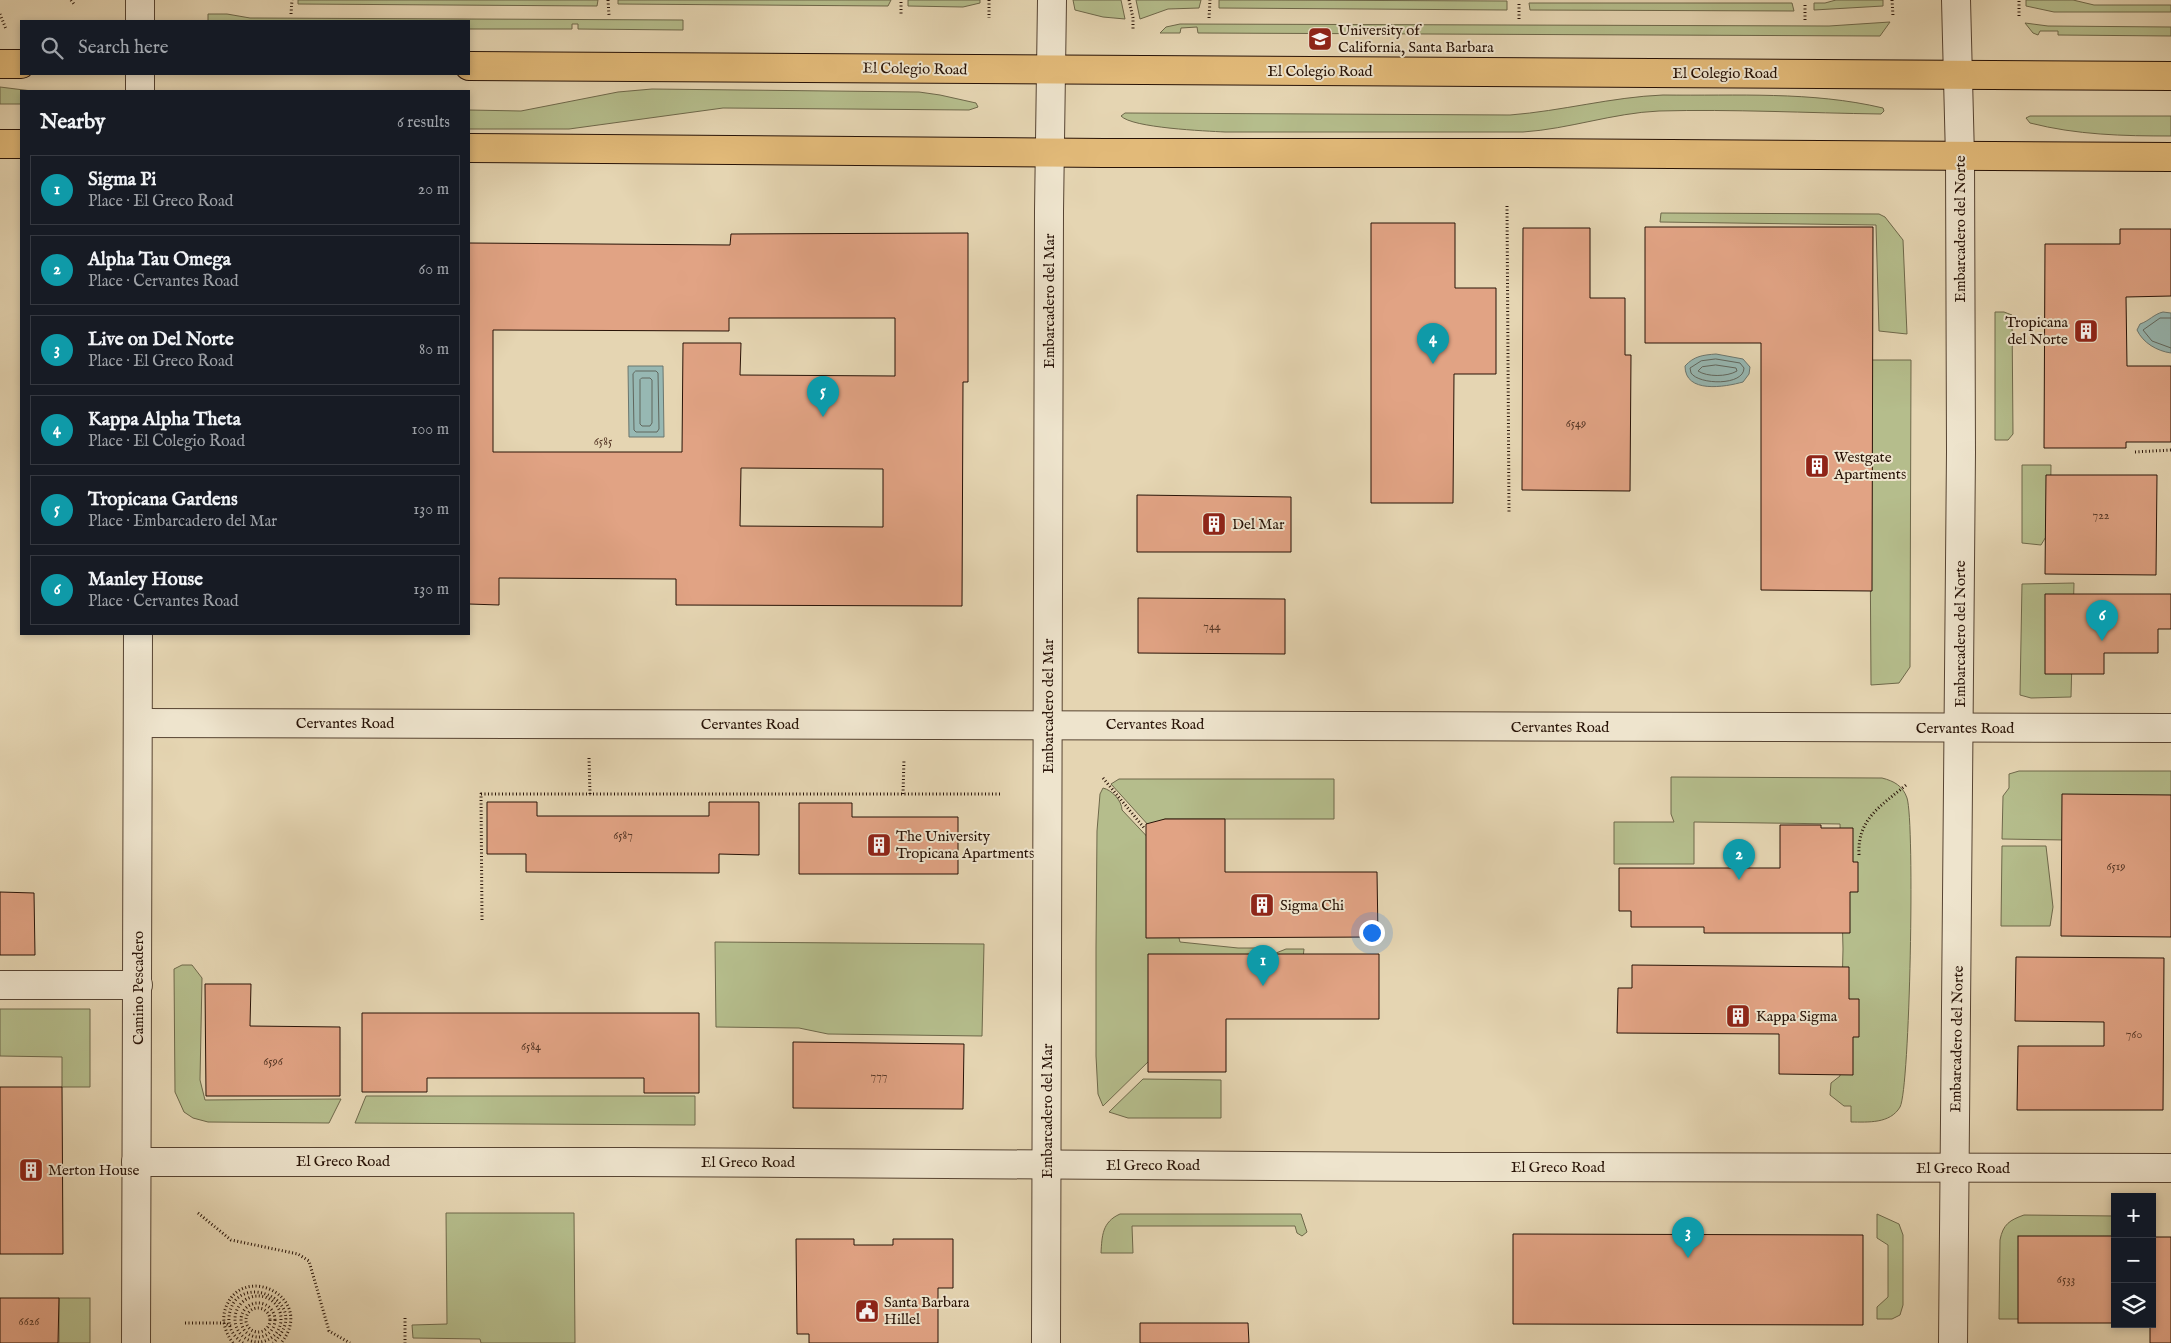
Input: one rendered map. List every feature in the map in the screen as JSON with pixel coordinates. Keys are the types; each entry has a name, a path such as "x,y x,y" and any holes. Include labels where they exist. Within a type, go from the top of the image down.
{"main road":[{"path":"0,64 20,64"},
{"name":"El Colegio Road","path":"470,66 2171,76"},
{"path":"0,144 20,144"},
{"path":"470,148 1050,153 1507,153 2171,157"}],"street":[{"path":"140,0 140,20"},
{"name":"Embarcadero del Mar","path":"1046,1343 1052,0"},
{"name":"Embarcadero del Norte","path":"1953,1343 1960,727 1961,433 1960,157 1956,0"},
{"path":"140,75 140,90"},
{"name":"Camino Pescadero","path":"136,1343 138,635"},
{"name":"Cervantes Road","path":"138,722 2171,728"},
{"path":"0,985 138,985"},
{"name":"El Greco Road","path":"136,1162 2171,1168"}],"path":[{"path":"71,0 74,4"},
{"path":"291,14 292,0"},
{"path":"608,0 609,15"},
{"path":"989,0 989,18"},
{"path":"1129,0 1133,18 1133,29"},
{"path":"1209,18 1210,0"},
{"path":"1892,0 1893,16"},
{"path":"2019,0 2019,16"},
{"path":"900,2 900,16"},
{"path":"1519,4 1519,19"},
{"path":"1805,5 1805,21"},
{"path":"0,14 6,27"},
{"path":"1507,206 1509,512"},
{"path":"2135,452 2171,450"},
{"path":"1103,778 1145,829"},
{"path":"1858,855 1858,841 1865,823 1906,784"},
{"path":"482,920 481,794 1002,794"},
{"path":"198,1213 231,1240 298,1254 309,1261 329,1331 350,1343"},
{"path":"233,1343 224,1323 226,1307 235,1294 256,1286 267,1287 277,1292 285,1300 290,1311 291,1322 288,1333 281,1343"},
{"path":"243,1343 233,1334 230,1326 232,1308 244,1295 252,1292 262,1292 271,1295 279,1301 284,1309 286,1319 280,1336 273,1343"},
{"path":"254,1297 268,1300 279,1310 280,1325 271,1338 264,1341 250,1340 244,1337 238,1332 235,1325 236,1310 246,1300 254,1297"},
{"path":"259,1302 269,1306 273,1311 275,1321 271,1330 261,1336 250,1335 245,1331 240,1321 241,1315 248,1305 259,1302"},
{"path":"185,1323 224,1323 230,1326 235,1325 245,1319 248,1312 254,1308 259,1308 269,1314 270,1322 266,1329 258,1332 248,1327 245,1319"},
{"path":"405,1318 405,1343"}],"green space":[{"path":"298,0 598,0 597,6 298,4"},
{"path":"618,0 891,0 888,6 618,4"},
{"path":"908,0 980,0 980,3 963,7 908,6"},
{"path":"1073,0 1121,0 1125,19 1103,17 1075,10"},
{"path":"1136,0 1201,0 1199,8 1168,9 1140,19"},
{"path":"1219,0 1507,1 1507,10 1219,8"},
{"path":"1836,0 1883,0 1883,6 1814,10 1814,3"},
{"path":"2026,0 2073,0 2094,5 2171,5 2171,12 2054,12 2026,6"},
{"path":"1529,3 1792,3 1794,11 1530,10"},
{"path":"208,14 227,14 250,18 683,20 683,30 578,29 578,24 572,24 572,29 470,29 470,20 208,20"},
{"path":"1890,22 1880,36 1198,33 1197,27 1181,28 1180,33 1160,33 1166,27 1180,24 1829,26"},
{"path":"2025,23 2048,26 2171,27 2171,36 2058,35 2058,31 2040,31 2038,35 2033,33"},
{"path":"0,87 24,90 20,90 20,104 0,104"},
{"path":"652,89 919,92 976,103 978,107 969,110 723,108 569,129 470,129 470,110 521,111 618,92"},
{"path":"1663,95 1774,95 1829,99 1883,108 1884,111 1881,114 1659,111 1642,112 1557,128 1523,132 1225,132 1154,126 1128,120 1121,116 1125,113 1510,115 1625,98"},
{"path":"2030,116 2171,116 2171,136 2118,135 2065,130 2030,123 2026,118"},
{"path":"1661,213 1879,214 1885,217 1903,240 1907,334 1879,331 1876,225 1660,222"},
{"path":"1995,312 2004,312 2012,315 2013,434 2008,440 1995,440"},
{"path":"1869,360 1911,360 1910,667 1899,683 1871,685"},
{"path":"2022,465 2051,465 2050,530 2041,545 2022,543"},
{"path":"2074,583 2071,697 2031,698 2020,695 2022,584"},
{"path":"2019,771 2171,771 2171,798 2065,840 2002,839 2003,796 2009,788 2009,774"},
{"path":"1671,777 1882,778 1894,782 1903,790 1907,798 1911,854 1909,1008 1904,1090 1900,1107 1891,1117 1878,1121 1851,1122 1851,1106 1844,1106 1830,1095 1831,1083 1840,1076 1843,949 1840,824 1694,822 1694,864 1614,864 1614,822 1674,822 1671,814"},
{"path":"1119,779 1334,779 1334,819 1165,819 1150,827 1111,784"},
{"path":"1103,788 1116,796 1122,810 1155,845 1180,942 1238,948 1268,948 1276,953 1286,949 1304,949 1302,967 1150,1060 1103,1106 1098,1094 1096,1056 1096,948 1097,831 1100,794"},
{"path":"2002,846 2046,846 2053,907 2050,926 2001,926"},
{"path":"715,942 984,944 982,1036 828,1034 799,1028 716,1027"},
{"path":"182,965 192,965 202,978 200,1080 205,1100 341,1099 329,1123 208,1122 193,1118 184,1112 175,1092 174,969"},
{"path":"0,1009 90,1009 90,1087 62,1087 62,1057 0,1056"},
{"path":"1143,1079 1221,1080 1221,1118 1128,1118 1109,1112"},
{"path":"366,1096 695,1096 695,1125 355,1123"},
{"path":"446,1213 574,1213 575,1343 481,1343 480,1339 413,1338 412,1325 447,1324"},
{"path":"1120,1214 1301,1214 1307,1232 1302,1236 1297,1233 1295,1226 1132,1226 1133,1253 1101,1253 1106,1225"},
{"path":"1877,1214 1899,1224 1903,1235 1903,1305 1900,1315 1892,1319 1877,1319 1877,1307 1888,1297 1888,1245 1877,1238"},
{"path":"2024,1215 2111,1216 2111,1319 1999,1319 2000,1240 2005,1226"},
{"path":"59,1298 90,1298 90,1343 59,1343"}],"water":[{"path":"2163,312 2171,313 2171,353 2151,346 2137,330 2140,324"},
{"path":"1716,354 1743,359 1750,367 1749,374 1743,382 1717,387 1699,385 1692,381 1687,375 1685,366 1699,357"},
{"path":"628,366 663,366 664,437 629,437"}],"building":[{"path":"1371,223 1455,223 1455,288 1496,288 1496,374 1454,374 1453,503 1371,503"},
{"name":"Westgate Apartments","path":"1645,227 1873,227 1872,591 1761,590 1761,343 1645,343"},
{"path":"1523,228 1590,228 1590,298 1625,298 1625,355 1631,355 1630,491 1522,490"},
{"name":"Tropicana del Norte","path":"2120,229 2171,229 2171,296 2126,297 2127,366 2171,366 2171,442 2126,442 2126,448 2044,448 2045,244 2120,244"},
{"path":"968,233 968,382 963,382 962,606 676,605 676,579 499,578 499,605 470,604 470,243 730,245 731,234","holes":["729,318 895,318 895,376 740,375 741,343 683,343 682,452 493,452 493,330 729,331","741,468 883,469 883,527 740,526"]},
{"path":"2046,475 2157,475 2156,575 2045,574"},
{"name":"Del Mar","path":"1137,495 1291,497 1291,552 1137,552"},
{"path":"2045,594 2171,594 2171,629 2158,629 2158,653 2104,653 2104,674 2045,674"},
{"path":"1138,598 1285,599 1285,654 1138,653"},
{"path":"2062,794 2171,795 2171,937 2061,936"},
{"path":"487,802 537,802 537,816 709,816 709,802 759,802 759,855 719,854 719,873 526,872 526,854 487,854"},
{"name":"The University Tropicana Apartments","path":"799,803 852,803 852,817 958,817 958,874 799,874"},
{"name":"Sigma Chi","path":"1165,819 1225,819 1225,872 1377,872 1378,937 1146,938 1146,824"},
{"path":"1780,825 1821,825 1821,828 1853,828 1853,862 1858,862 1858,892 1850,892 1850,933 1704,933 1704,927 1631,927 1631,911 1619,911 1619,868 1780,868"},
{"path":"0,892 34,893 35,955 0,955"},
{"path":"1148,954 1379,954 1379,1019 1226,1019 1226,1072 1148,1072"},
{"path":"2016,957 2164,958 2163,1110 2017,1110 2018,1046 2104,1046 2104,1022 2015,1021"},
{"name":"Kappa Sigma","path":"1632,965 1849,967 1849,999 1859,999 1859,1037 1853,1037 1853,1075 1779,1074 1779,1034 1617,1033 1618,988 1632,988"},
{"path":"205,984 251,984 250,1026 340,1027 340,1096 206,1096"},
{"path":"362,1013 699,1013 699,1093 644,1093 644,1078 427,1078 427,1092 362,1092"},
{"path":"793,1042 964,1044 963,1109 793,1108"},
{"name":"Merton House","path":"0,1087 62,1087 63,1254 0,1254"},
{"path":"1513,1234 1863,1235 1863,1325 1513,1324"},
{"path":"2018,1236 2111,1236 2111,1323 2018,1323"},
{"path":"2156,1237 2171,1237 2171,1343 2150,1343 2150,1328 2156,1328"},
{"name":"Santa Barbara Hillel","path":"796,1239 854,1239 854,1245 893,1245 893,1239 953,1239 953,1288 938,1288 938,1343 809,1343 809,1334 797,1334"},
{"path":"0,1298 59,1298 58,1343 0,1343"},
{"path":"1140,1323 1248,1323 1249,1343 1140,1343"}],"place":[{"name":"University of California, Santa Barbara","path":"1320,39"},
{"name":"Tropicana del Norte","path":"2086,331"},
{"name":"Kappa Alpha Theta","path":"1433,364"},
{"name":"Tropicana Gardens","path":"823,417"},
{"name":"Westgate Apartments","path":"1817,466"},
{"name":"Del Mar","path":"1214,524"},
{"name":"Manley House","path":"2102,641"},
{"name":"The University Tropicana Apartments","path":"879,845"},
{"name":"Alpha Tau Omega","path":"1739,880"},
{"name":"Sigma Chi","path":"1262,905"},
{"name":"Sigma Pi","path":"1263,986"},
{"name":"Kappa Sigma","path":"1738,1016"},
{"name":"Merton House","path":"31,1170"},
{"name":"Live on Del Norte","path":"1688,1258"},
{"name":"Santa Barbara Hillel","path":"867,1311"}]}
